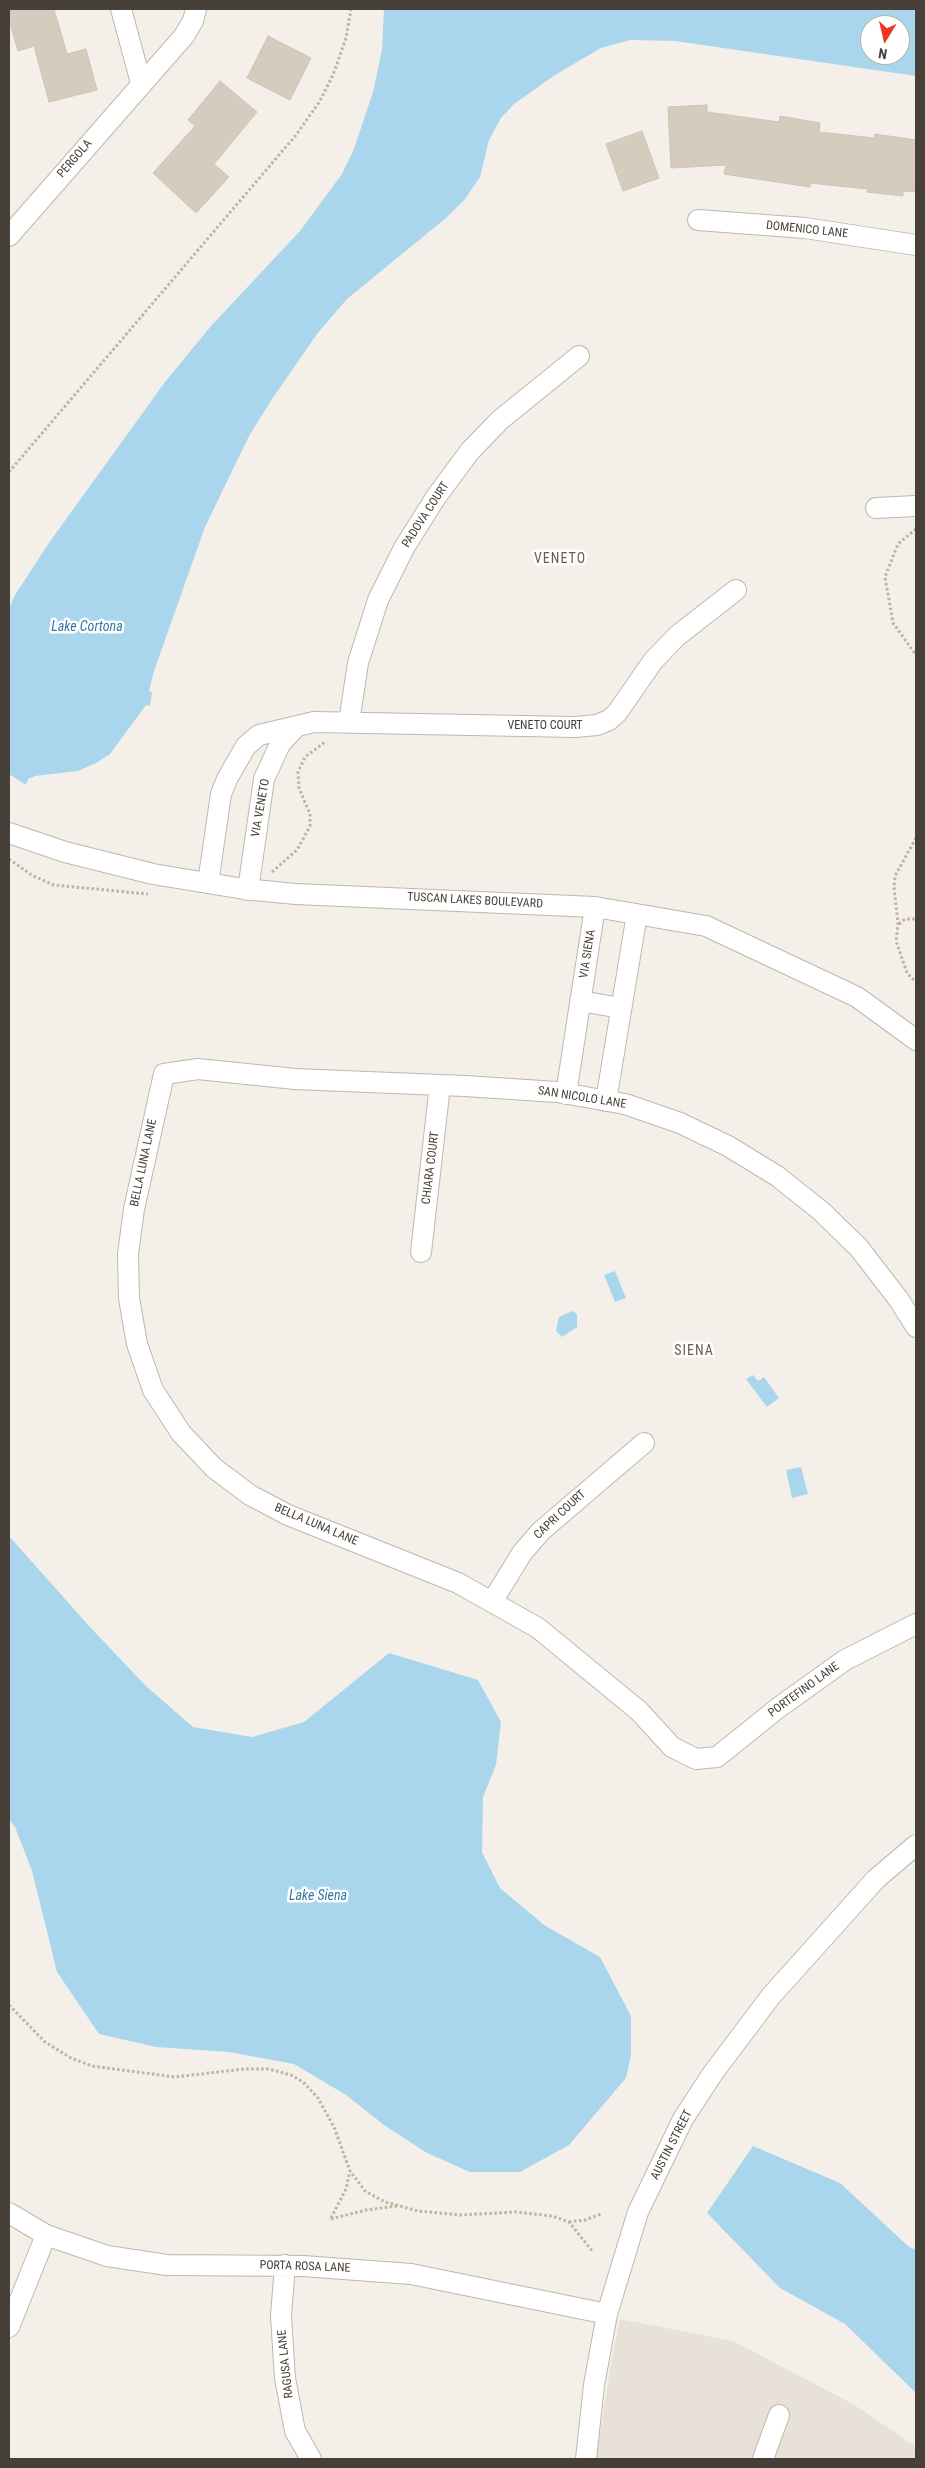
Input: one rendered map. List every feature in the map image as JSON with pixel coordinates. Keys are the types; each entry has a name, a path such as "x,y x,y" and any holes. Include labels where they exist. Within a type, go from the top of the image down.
{"street":[{"path":"120,9 141,83"},
{"name":"PERGOLA","path":"9,236 184,36 193,21 196,9"},
{"name":"DOMENICO LANE","path":"698,220 805,228 916,244"},
{"name":"PADOVA COURT","path":"349,722 358,663 378,600 404,548 436,497 470,450 494,426 579,356"},
{"path":"876,508 916,506"},
{"name":"VENETO COURT","path":"297,726 314,722 349,722 597,726 609,720 617,713 653,661 677,636 736,590"},
{"path":"208,883 222,794 233,764 246,746 259,735 297,726"},
{"name":"VIA VENETO","path":"248,890 264,779 280,744 297,726"},
{"name":"TUSCAN LAKES BOULEVARD","path":"9,833 91,859 153,874 248,890 296,894 595,906 706,926 857,998 916,1040"},
{"name":"VIA SIENA","path":"566,1094 595,906"},
{"path":"606,1101 637,914"},
{"path":"580,1002 621,1008"},
{"name":"SAN NICOLO LANE","path":"164,1074 198,1069 295,1078 440,1085 566,1094 625,1104 680,1123 728,1146 777,1176 821,1211 859,1248 899,1300 916,1327"},
{"name":"BELLA LUNA LANE","path":"164,1074 134,1209 128,1254 129,1298 137,1344 153,1390 181,1434 214,1468 250,1495 288,1515 458,1583 538,1628 639,1711 672,1747 696,1760"},
{"name":"CHIARA COURT","path":"421,1252 440,1085"},
{"name":"CAPRI COURT","path":"492,1602 522,1554 541,1531 590,1487 644,1443"},
{"name":"PORTEFINO LANE","path":"696,1760 717,1757 778,1708 845,1660 916,1624"},
{"name":"AUSTIN STREET","path":"586,2459 594,2385 608,2314 638,2212 688,2111 713,2073 771,1996 876,1878 916,1845"},
{"name":"PORTA ROSA LANE","path":"9,2213 46,2235 107,2256 167,2265 285,2265 411,2274 608,2314"},
{"path":"9,2327 46,2235"},
{"name":"RAGUSA LANE","path":"285,2265 281,2316 285,2378 295,2432 311,2459"},
{"path":"763,2459 779,2415"}],"path":[{"path":"9,472 296,135 320,101 333,75 346,38 352,9"},
{"path":"916,529 898,544 885,578 888,606 893,623 916,656"},
{"path":"272,872 297,850 310,826 310,814 298,788 298,772 304,757 319,745 332,740"},
{"path":"916,838 895,876 898,924 896,942 900,958 907,973 916,982"},
{"path":"9,859 33,876 54,885 84,890 156,895"},
{"path":"898,924 905,919 916,919"},
{"path":"9,2005 45,2042 70,2058 92,2066 175,2077 244,2069 269,2069 291,2074 304,2082 318,2098 334,2127 350,2171 365,2191 385,2202 418,2211 460,2215 516,2212 552,2216 569,2222 585,2220 601,2214"},
{"path":"350,2171 346,2189 331,2219 366,2210 401,2206"},
{"path":"569,2222 593,2252"}],"shaded area":[{"path":"620,2319 733,2341 853,2404 916,2447 916,2459 596,2459"}],"water":[{"name":"Lake Cortona","path":"384,9 916,9 916,76 675,41 630,40 601,48 555,75 514,104 501,118 489,140 480,177 465,199 446,218 347,299 317,334 249,436 205,527 154,671 149,691 152,692 150,706 146,705 110,754 96,763 78,771 35,776 28,779 26,785 9,774 9,609 15,595 51,540 165,382 211,326 300,231 342,174 354,149 373,92 382,50"},
{"path":"615,1271 626,1298 615,1302 604,1275"},
{"path":"572,1311 577,1314 577,1327 562,1337 556,1331 559,1317"},
{"path":"753,1375 758,1381 764,1377 779,1398 767,1407 746,1379"},
{"path":"801,1467 808,1494 792,1498 786,1470"},
{"name":"Lake Siena","path":"9,1536 89,1626 146,1686 193,1727 252,1737 304,1722 389,1653 478,1680 501,1722 496,1765 483,1797 482,1852 500,1888 544,1925 600,1957 631,2016 631,2055 626,2078 569,2145 520,2172 470,2172 427,2153 384,2125 346,2095 294,2064 229,2052 156,2047 99,2034 57,1972 32,1871 15,1827 9,1819"},
{"path":"753,2146 840,2183 908,2246 916,2250 916,2393 845,2324 780,2288 707,2213"}],"building":[{"path":"9,9 54,9 67,54 86,49 97,90 49,102 34,46 18,51 9,20"},
{"path":"268,36 311,58 290,100 247,78"},
{"path":"220,81 257,112 214,164 229,177 196,213 153,173 195,126 188,120"},
{"path":"707,105 707,112 779,122 780,116 820,123 819,132 874,138 875,134 916,140 916,192 903,191 903,196 867,192 868,189 810,183 810,187 724,174 726,165 671,168 668,107"},
{"path":"642,131 659,178 623,191 606,144"}],"district":[{"name":"VENETO","path":"560,559"},
{"name":"SIENA","path":"694,1351"}]}
